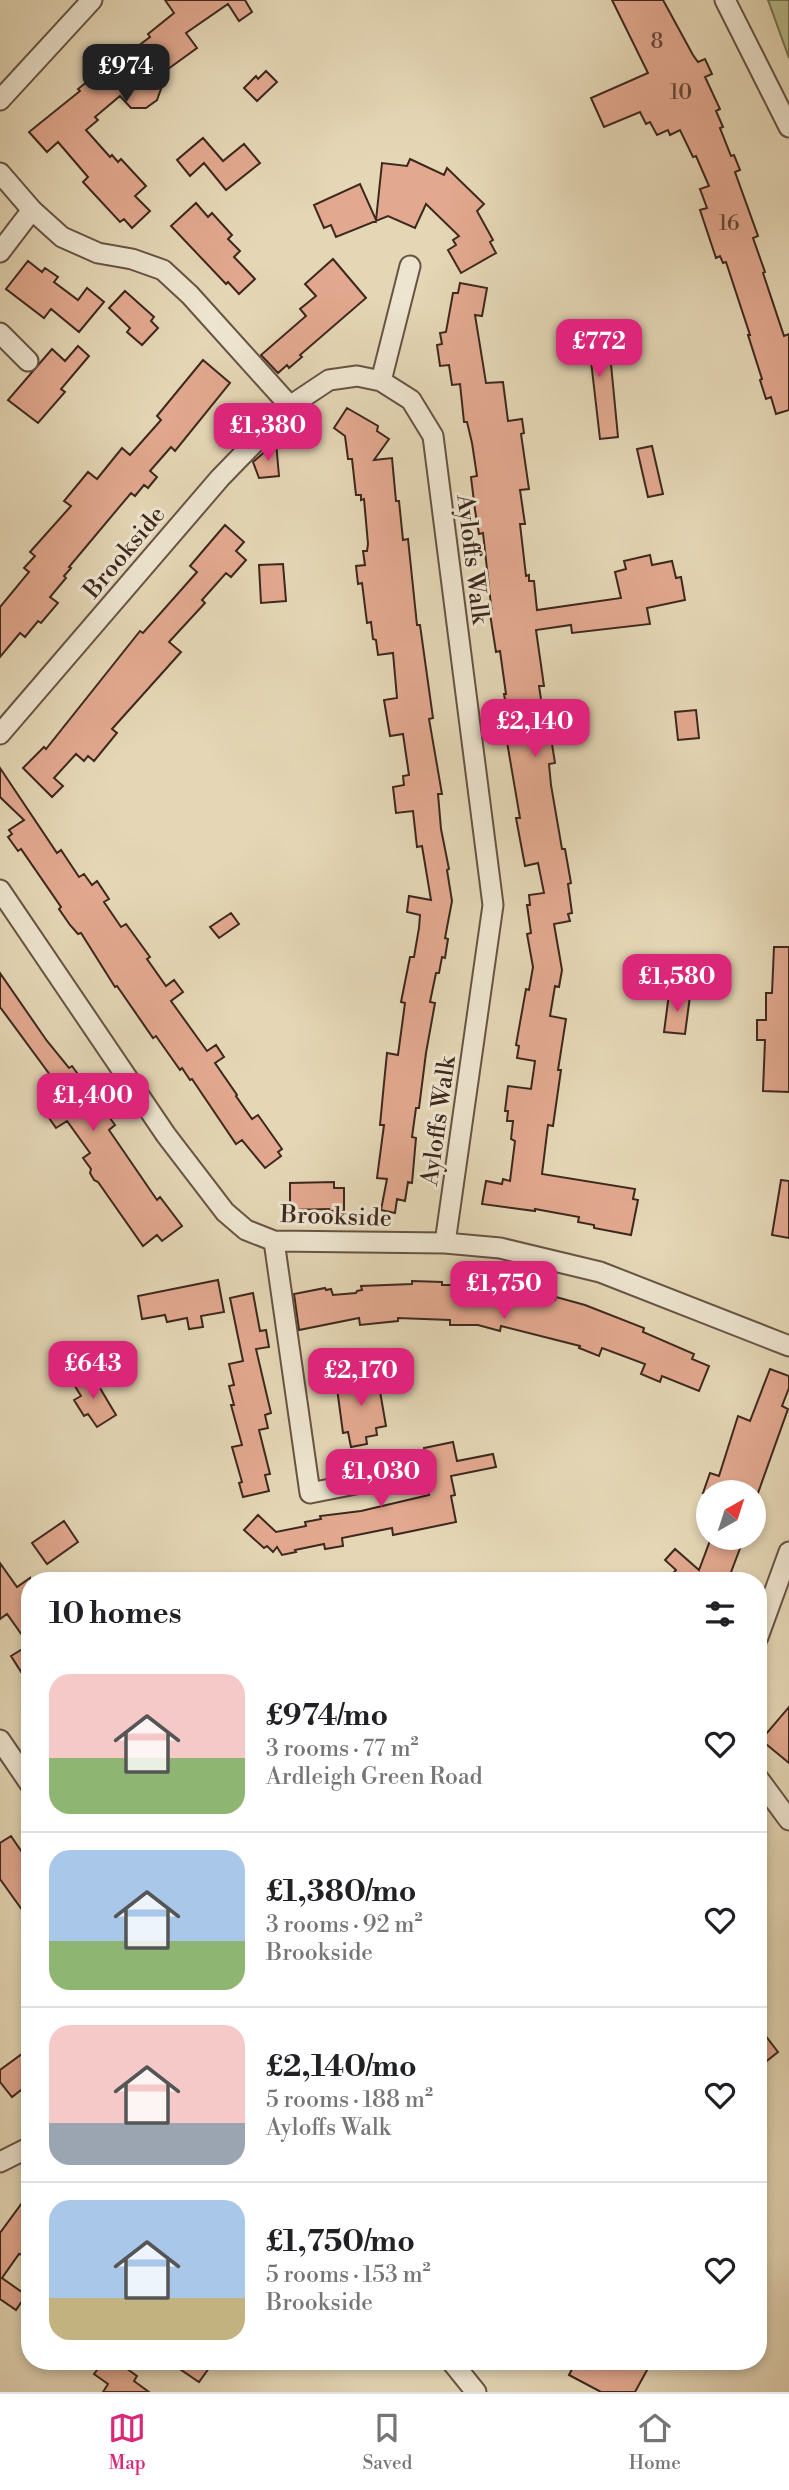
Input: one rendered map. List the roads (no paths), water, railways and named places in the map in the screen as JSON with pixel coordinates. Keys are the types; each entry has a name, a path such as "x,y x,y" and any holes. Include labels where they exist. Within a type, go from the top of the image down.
{"street":[{"path":"0,100 93,0"},
{"path":"725,0 789,127"},
{"path":"0,173 62,237 98,253 132,259 163,270 190,295 290,407"},
{"path":"0,252 33,210"},
{"path":"381,382 410,267"},
{"path":"0,333 28,361"},
{"name":"Ayloffs Walk","path":"290,407 329,380 357,376 381,382 411,400 433,436 493,905 445,1243"},
{"name":"Brookside","path":"0,734 220,478 290,407"},
{"name":"Brookside","path":"0,890 166,1135 225,1212 246,1230 274,1241 445,1243 500,1248 600,1272 789,1346"},
{"path":"274,1241 310,1493 381,1479"},
{"path":"767,1612 789,1552"},
{"path":"0,1740 21,1771"},
{"path":"767,1790 789,1820"},
{"path":"0,2162 21,2152"},
{"path":"458,2370 476,2392"}]}
